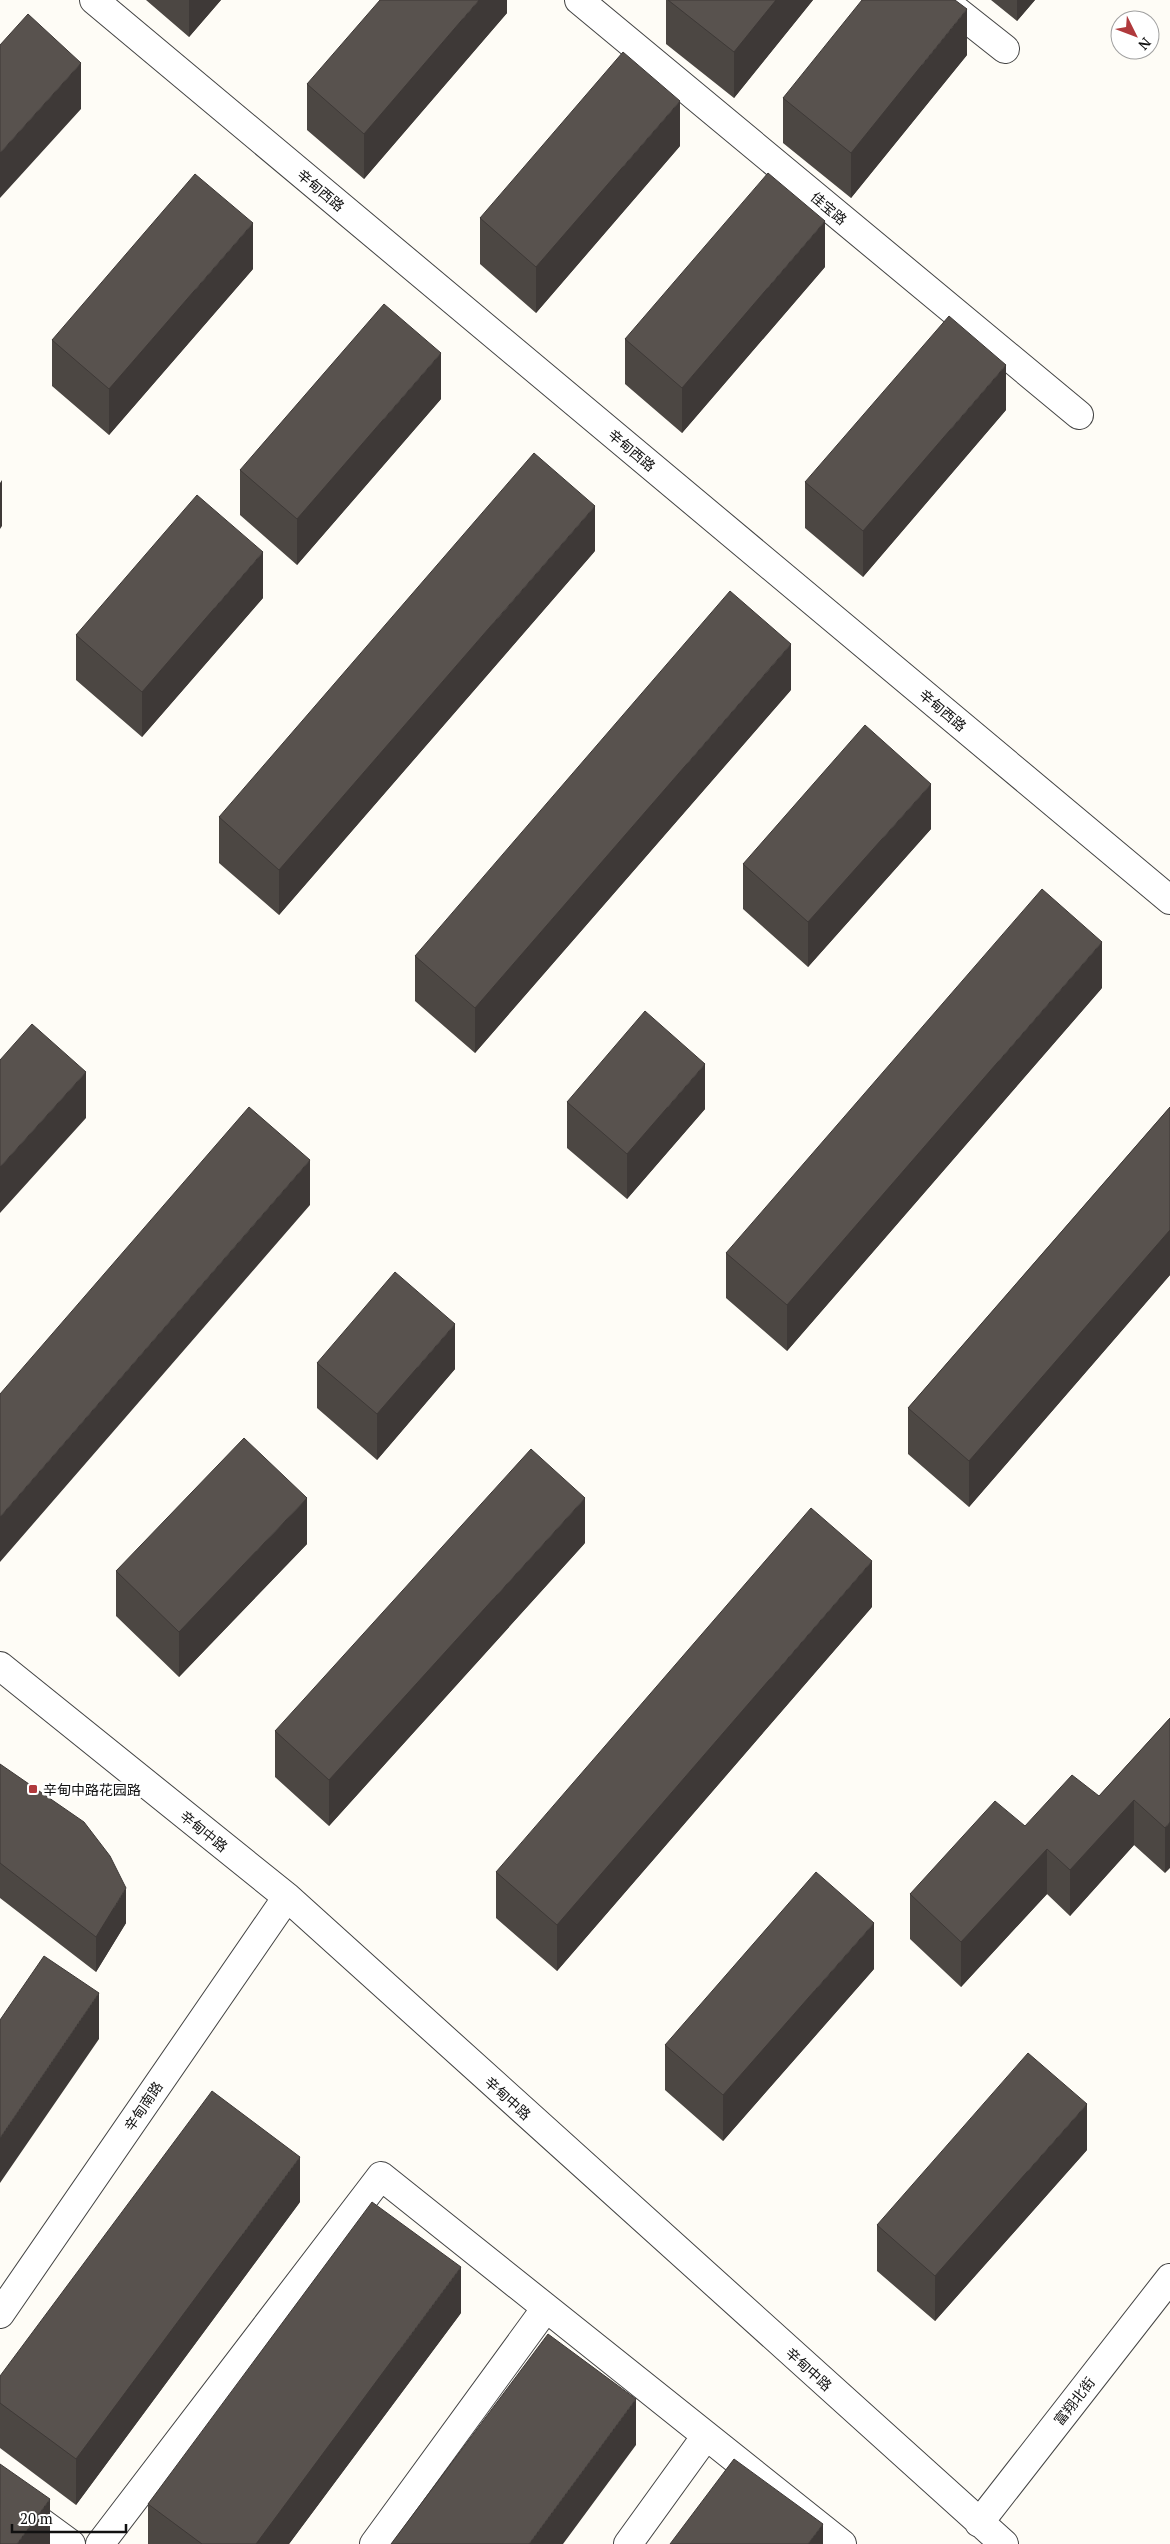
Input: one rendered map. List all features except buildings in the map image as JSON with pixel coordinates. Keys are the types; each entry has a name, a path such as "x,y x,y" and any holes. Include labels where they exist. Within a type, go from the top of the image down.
{"street":[{"name":"辛甸西路","path":"94,0 1170,900"},
{"name":"佳宝路","path":"579,0 1079,415"},
{"path":"943,0 1005,49"},
{"name":"辛甸中路","path":"0,1666 286,1897 1004,2544"},
{"name":"辛甸南路","path":"0,2314 286,1897"},
{"path":"100,2544 381,2176 842,2544"},
{"name":"富翔北街","path":"979,2523 1170,2278"},
{"path":"374,2544 546,2308"},
{"path":"628,2544 706,2436"},
{"path":"0,2492 71,2544"}],"place":[{"name":"辛甸中路花园路","path":"33,1789"}]}
